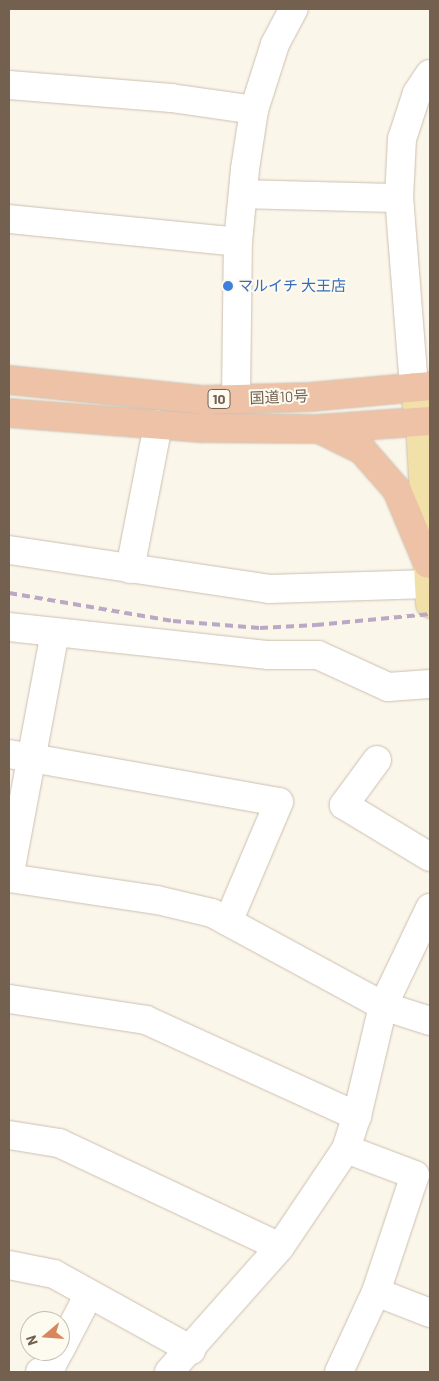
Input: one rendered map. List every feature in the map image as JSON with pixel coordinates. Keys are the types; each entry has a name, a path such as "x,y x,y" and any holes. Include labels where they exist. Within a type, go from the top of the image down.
{"highway":[{"name":"国道10号","path":"9,380 202,400 310,397 422,387"},
{"name":"国道10号","path":"9,413 201,428 318,429 425,422"},
{"path":"318,429 362,450 397,490 429,584"}],"main road":[{"path":"422,387 425,422 429,584"}],"street":[{"path":"236,399 238,242 254,110 275,44 294,9"},
{"path":"422,387 399,198 402,138 417,93 430,74"},
{"path":"9,84 172,98 254,110"},
{"path":"243,194 399,198"},
{"path":"9,219 238,242"},
{"path":"130,569 158,425"},
{"path":"9,550 269,589 429,584"},
{"path":"9,627 56,634 268,655 318,654 388,687 430,684"},
{"path":"56,634 21,756 9,878 157,900 212,913 383,1006 430,1021"},
{"path":"21,756 279,802 228,922"},
{"path":"378,760 344,805 430,857"},
{"path":"169,1372 191,1350 280,1248 346,1149 357,1116 383,1006 430,908"},
{"path":"9,999 146,1020 357,1116"},
{"path":"9,1135 59,1143 280,1248"},
{"path":"339,1372 376,1292 423,1178 346,1149"},
{"path":"9,1266 54,1274 191,1350"},
{"path":"376,1292 430,1313"},
{"path":"70,1331 89,1294"},
{"path":"40,1372 52,1365 54,1361"}],"railway":[{"path":"9,593 173,621 260,628 316,625 430,614"}],"place":[{"name":"マルイチ 大王店","path":"228,286"}]}
